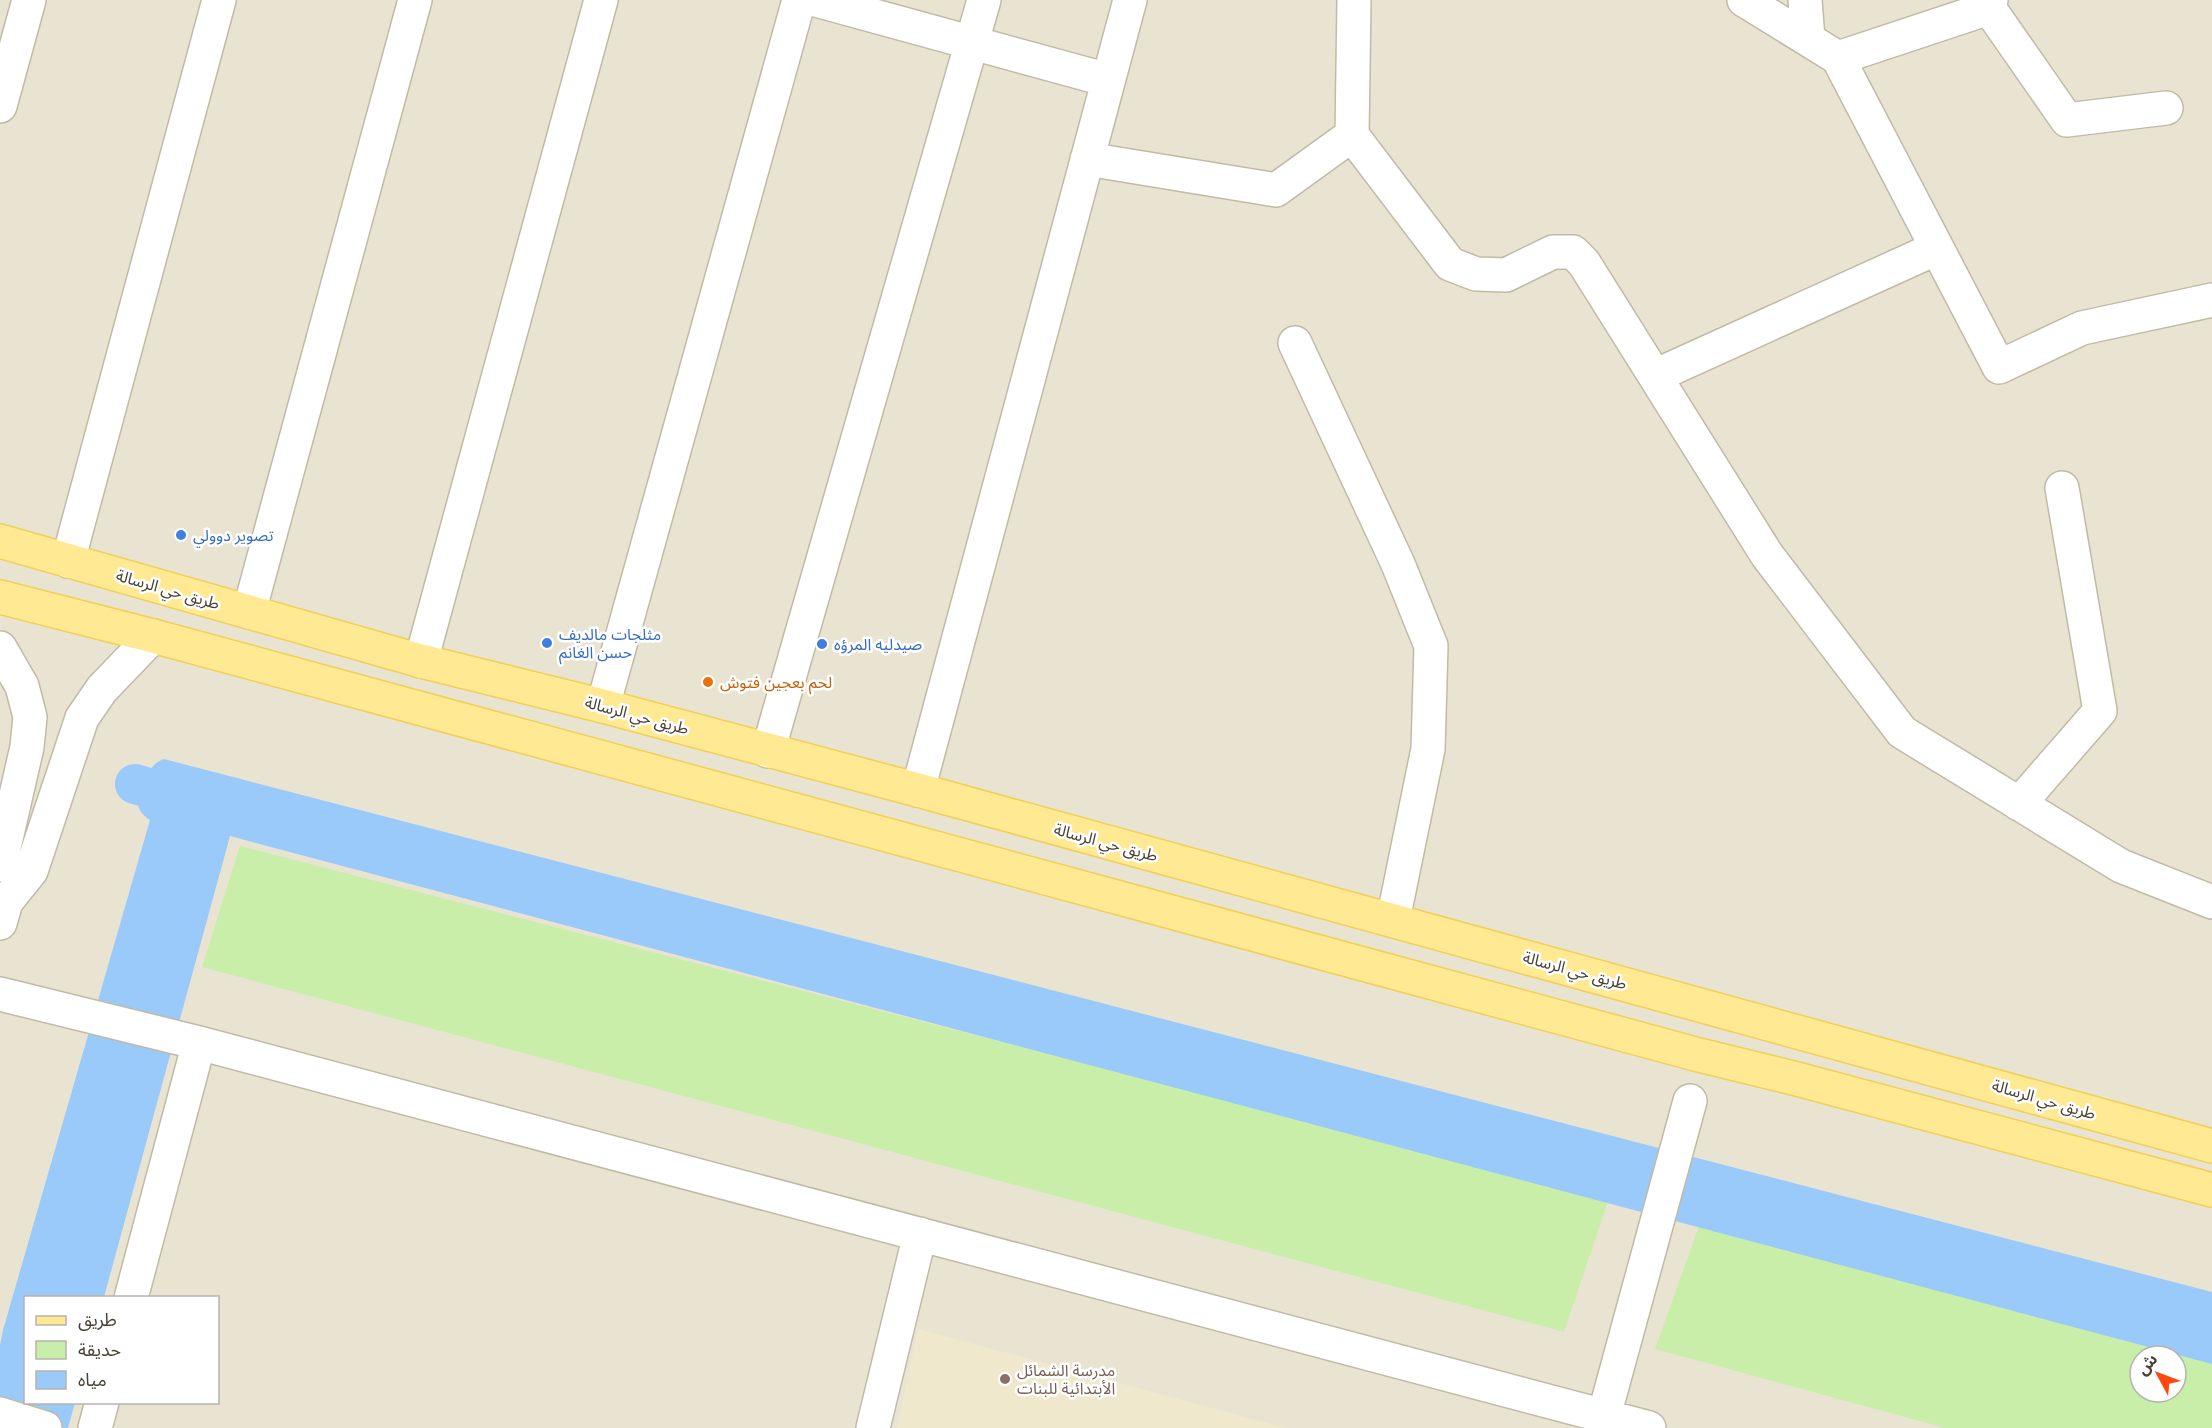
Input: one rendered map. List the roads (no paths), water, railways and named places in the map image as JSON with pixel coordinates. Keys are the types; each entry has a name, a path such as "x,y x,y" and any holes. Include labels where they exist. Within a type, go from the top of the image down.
{"main road":[{"name":"طريق حي الرسالة","path":"0,541 421,661 603,706 918,790 2212,1146"},
{"path":"0,597 153,636 1699,1054 2212,1190"},
{"path":"1699,1054 1712,1007"},
{"path":"1797,1079 1809,1034"}],"street":[{"path":"0,106 29,0"},
{"path":"68,561 219,0"},
{"path":"249,612 415,0"},
{"path":"421,661 602,0"},
{"path":"603,706 799,0"},
{"path":"816,0 1108,80"},
{"path":"768,751 984,0"},
{"path":"918,790 1130,0"},
{"path":"1354,0 1352,135 1450,264 1476,274 1506,275 1553,252 1573,252 1584,263 1767,555 1902,732 2121,866 2212,902"},
{"path":"1744,0 1839,58 1999,367 2082,328 2212,300"},
{"path":"1805,0 1808,39"},
{"path":"1839,58 1990,4 2067,120 2166,108"},
{"path":"1087,159 1276,190 1352,135"},
{"path":"1655,376 1937,248"},
{"path":"1295,343 1398,564 1431,646 1428,749 1392,920"},
{"path":"2019,804 2100,711 2062,488"},
{"path":"2,900 31,871 82,718 102,689 153,636"},
{"path":"0,648 22,686 30,717 27,747 0,865"},
{"path":"0,994 57,1010 191,1041 1648,1428"},
{"path":"131,1296 191,1041"},
{"path":"1604,1416 1690,1101"},
{"path":"873,1428 920,1234"},
{"path":"95,1428 101,1404"},
{"path":"0,1414 45,1428"}],"water":[{"path":"164,759 2212,1292 2212,1364 2188,1358 2188,1344 2137,1344 230,836 104,1296 24,1296 24,1404 75,1404 68,1428 0,1428 0,1345 3,1330 150,820 142,814 138,799 141,785 153,766"}],"waterway":[{"path":"135,784 142,786"}],"place":[{"name":"تصوير دوولي","path":"181,535"},
{"name":"مثلجات مالديف حسن الغانم","path":"547,643"},
{"name":"صيدليه المرؤه","path":"822,644"},
{"name":"لحم بعجين فتوش","path":"708,682"},
{"name":"مدرسة الشمائل الأبتدائية للبنات","path":"1005,1379"}]}
